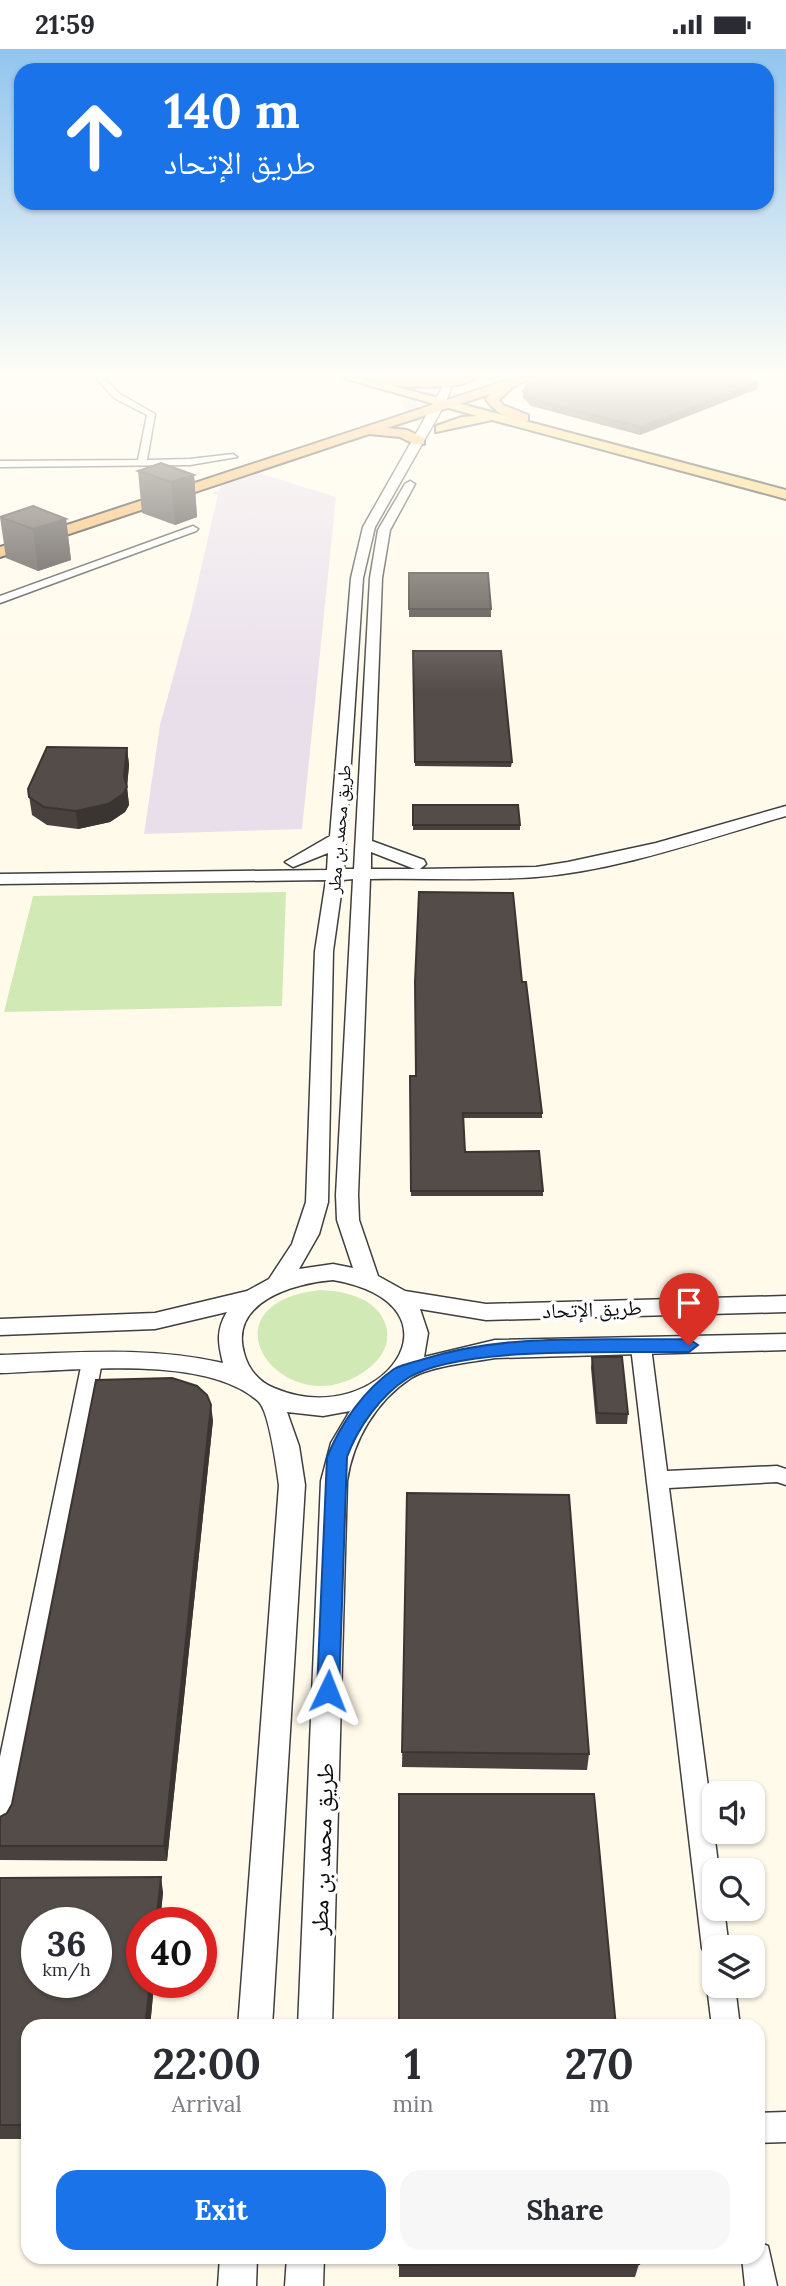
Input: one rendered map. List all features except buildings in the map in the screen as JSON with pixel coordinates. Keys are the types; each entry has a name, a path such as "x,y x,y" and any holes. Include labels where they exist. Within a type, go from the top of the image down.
{"highway":[{"path":"0,538 174,482"},
{"path":"0,550 195,482"},
{"path":"0,550 207,482"},
{"path":"0,538 49,519"}],"main road":[{"path":"741,482 786,495"},
{"path":"764,482 786,488"}],"street":[{"name":"طريق محمد بن مطر","path":"279,1281 305,1244 314,1223 324,951 333,901 339,837 356,578 369,527 395,482"},
{"name":"طريق محمد بن مطر","path":"368,1279 348,1220 347,1195 376,578 384,530 411,482"},
{"path":"0,600 193,529"},
{"path":"360,900 418,869 579,856 786,800"},
{"path":"0,879 110,872 292,868 536,872 585,866 786,811"},
{"path":"292,868 339,837"},
{"path":"364,844 418,869"},
{"path":"0,868 110,872"},
{"path":"292,868 333,901"},
{"path":"0,1327 155,1321 251,1298 279,1281 314,1273 342,1273 368,1279 399,1299 415,1326 416,1342 403,1372 379,1392 348,1403 313,1407 270,1396 244,1377 232,1358 230,1337 233,1323 251,1298"},
{"name":"طريق اﻹتحاد","path":"399,1299 486,1312 786,1304"},
{"name":"طريق اﻹتحاد","path":"403,1372 450,1357 495,1349 786,1342"},
{"path":"641,1347 714,1935"},
{"path":"0,1818 92,1362"},
{"path":"0,1364 172,1362 244,1377"},
{"name":"طريق محمد بن مطر","path":"315,2019 334,1481 337,1457 347,1432 379,1392"},
{"path":"256,2019 292,1485 286,1446 270,1396"},
{"path":"656,1480 777,1474 786,1477"},
{"path":"722,1998 725,2019"},
{"path":"765,2128 786,2127"},
{"path":"237,2286 239,2264"},
{"path":"304,2286 306,2264"},
{"path":"758,2264 761,2286"}],"shaded area":[{"path":"229,482 289,482 336,497 302,829 144,834 160,725 191,612 218,495 213,494 214,491 219,491 221,485"}],"green space":[{"path":"286,892 282,1006 4,1012 33,896"},
{"path":"320,1290 350,1294 359,1298 376,1309 386,1326 386,1344 378,1360 369,1368 338,1384 309,1385 284,1375 266,1359 258,1338 262,1318 282,1300"}],"route":[{"path":"328,1691 337,1457 347,1432 379,1392 403,1372 450,1357 495,1349 689,1345"}]}
